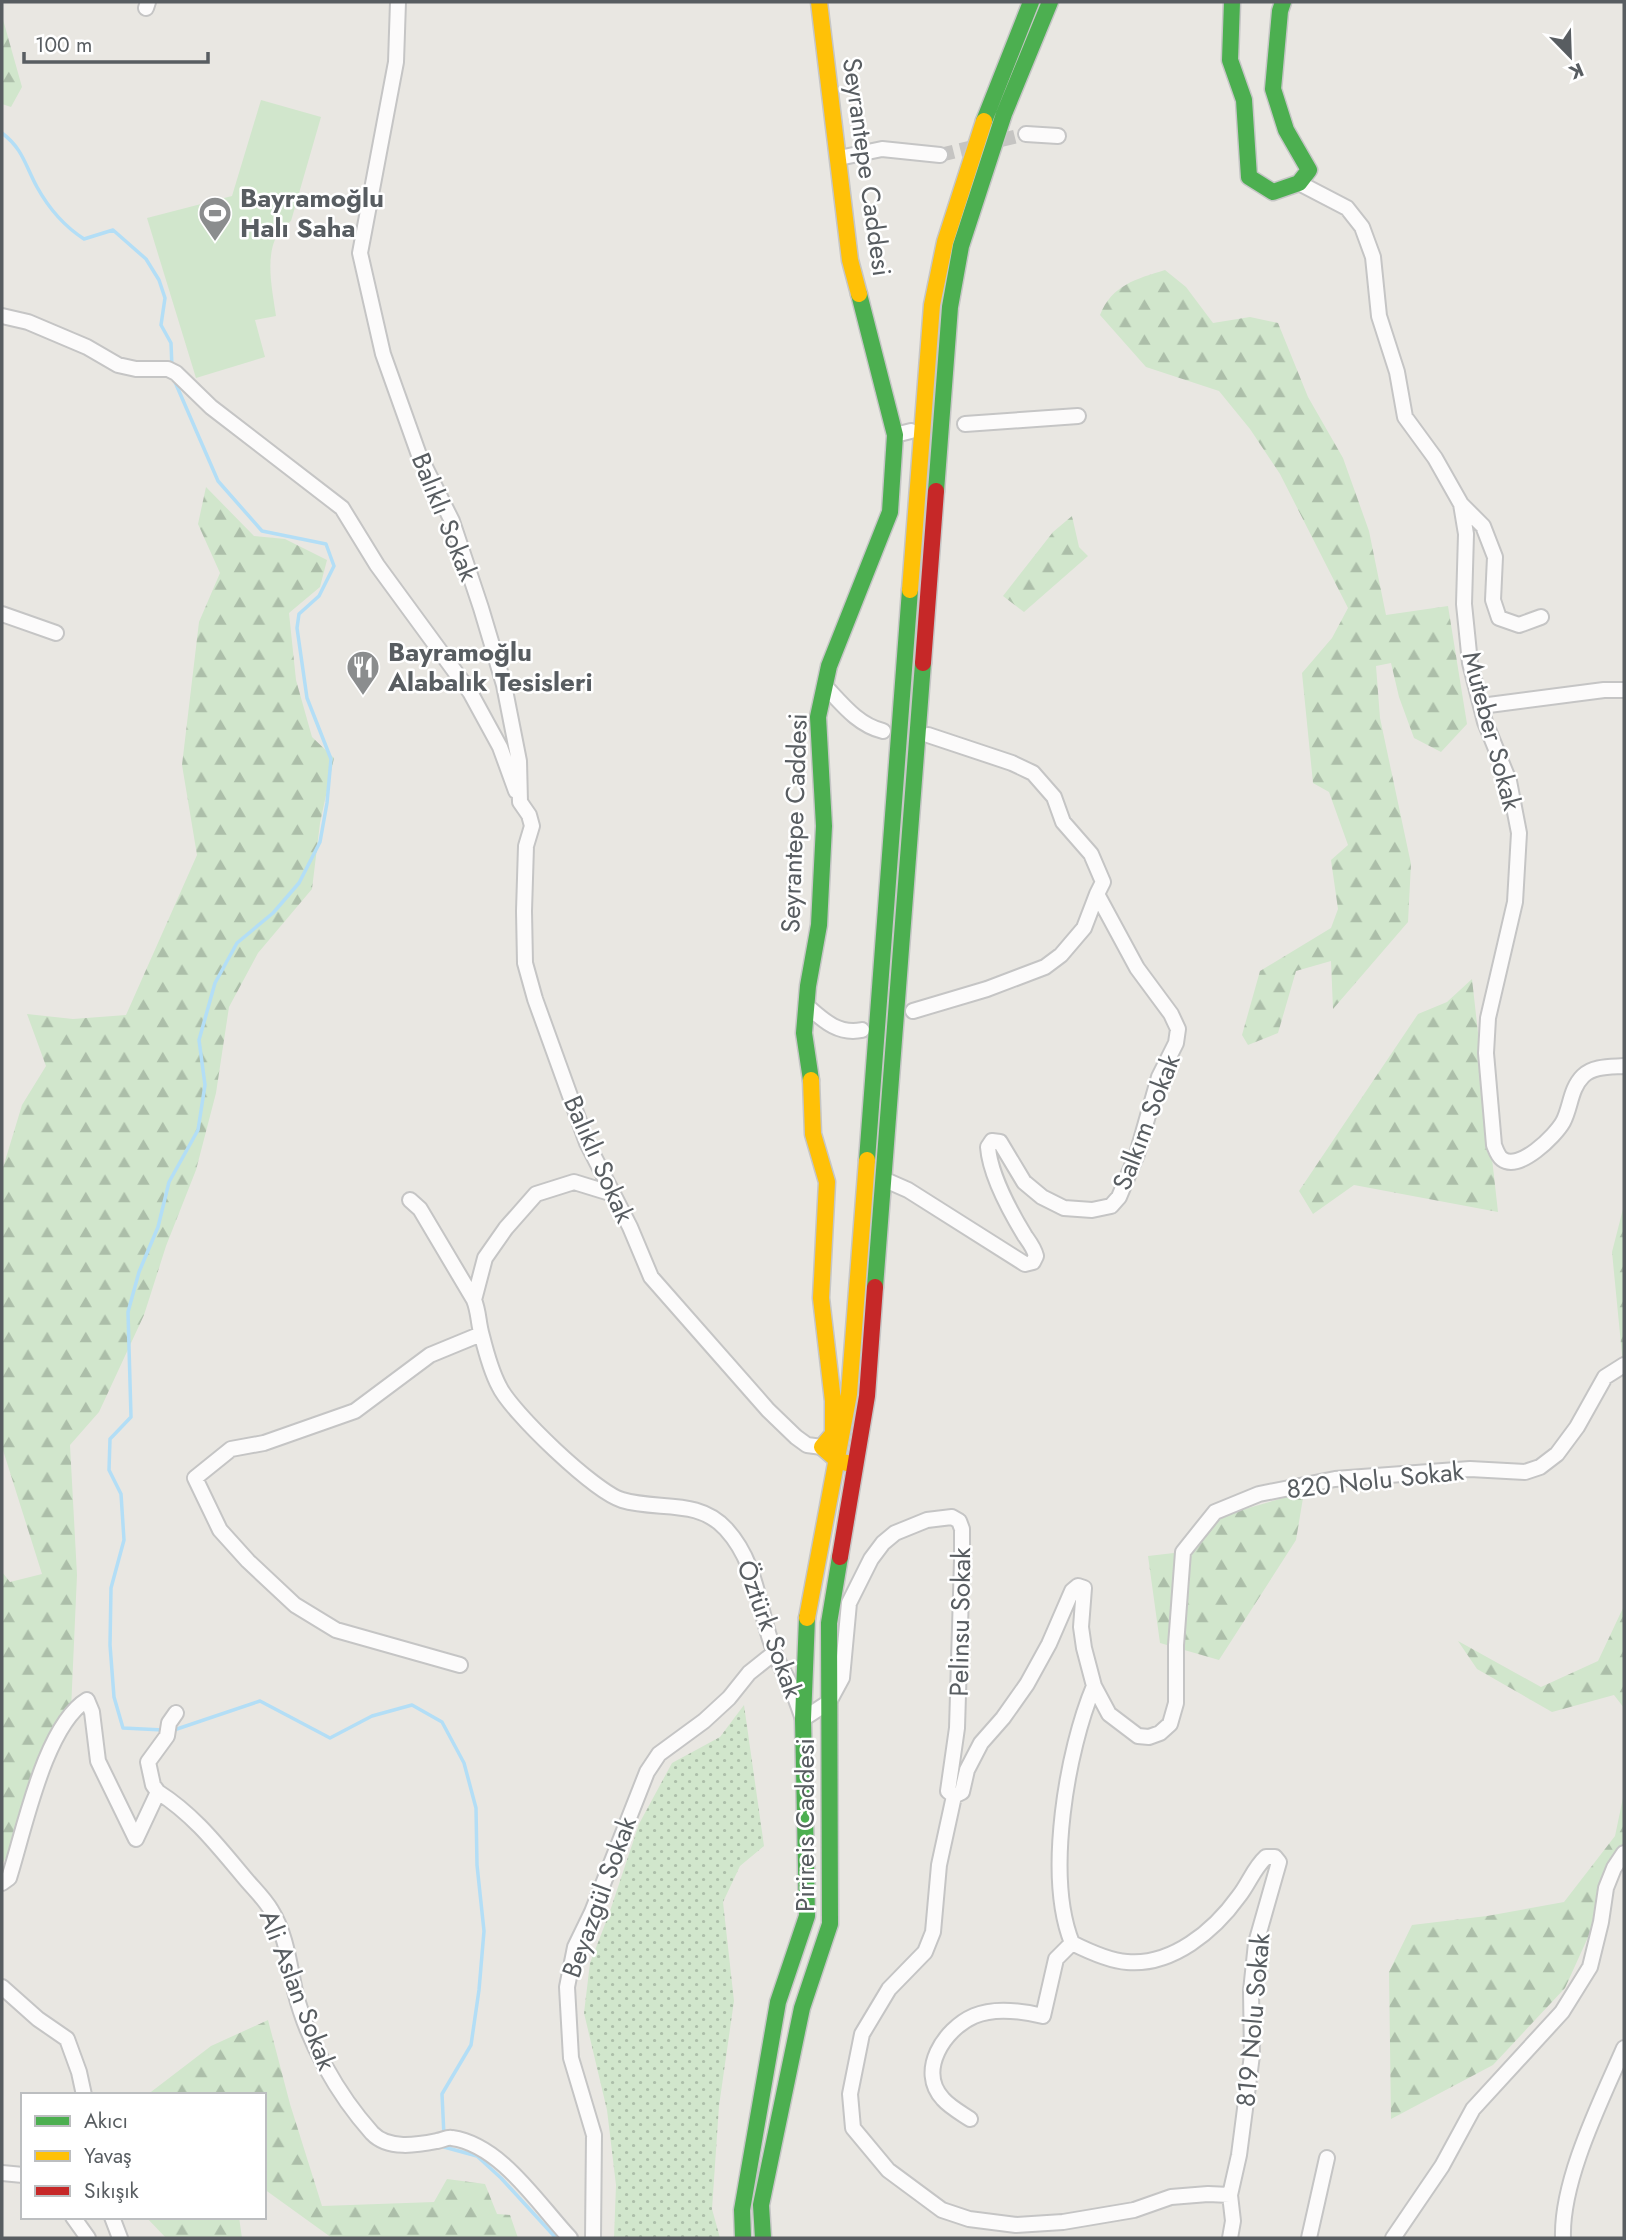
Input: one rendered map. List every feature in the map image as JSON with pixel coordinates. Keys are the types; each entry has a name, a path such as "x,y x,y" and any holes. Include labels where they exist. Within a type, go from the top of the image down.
{"main road":[{"name":"Seyrantepe Caddesi","path":"819,2 850,260 903,433 890,512 829,666 818,717 824,827 819,925 804,1033 812,1090 813,1134 827,1182 821,1298 833,1401 833,1434 822,1447"},
{"name":"Pirireis Caddesi","path":"743,2238 741,2210 778,2002 807,1916 803,1720 806,1622 849,1394 932,305 944,242 988,108 1031,2"},
{"name":"Pirireis Caddesi","path":"764,2238 761,2206 802,2008 830,1924 829,1623 867,1396 950,307 961,246 1000,127 1050,2"},
{"path":"1231,2 1230,60 1244,100 1248,177 1273,192 1299,183 1308,170 1286,130 1273,89 1283,2"},
{"path":"822,1447 838,1461 855,1464"}],"street":[{"name":"Balıklı Sokak","path":"398,2 396,62 360,253 383,354 419,455 452,520 504,685 519,761 520,802"},
{"path":"1026,134 1058,136"},
{"path":"839,158 882,149 940,155"},
{"name":"Muteber Sokak","path":"1299,183 1347,208 1362,227 1373,257 1379,316 1397,372 1405,417 1435,458 1461,504 1466,534 1464,604 1470,663 1485,722 1509,782 1519,833 1515,902 1488,1018 1486,1053 1494,1145 1499,1157 1506,1161 1524,1159 1539,1148 1563,1122 1575,1087 1584,1074 1594,1069 1624,1066"},
{"name":"Balıklı Sokak","path":"2,316 28,322 87,347 118,365 172,371 211,407 342,508 377,565 470,692 500,747 520,802 529,815 532,826 526,846 525,963 535,999 587,1143 651,1277 768,1410 807,1445 822,1447"},
{"path":"965,424 1078,416"},
{"path":"1461,504 1483,526 1495,557 1493,600 1499,618 1519,625 1541,617"},
{"path":"2,614 56,633"},
{"path":"825,685 856,718 871,728 883,731"},
{"path":"1481,706 1604,690 1624,690"},
{"path":"913,1011 987,989 1045,967 1061,955 1084,928 1103,883 1091,854 1063,822 1054,797 1033,773 1012,763 929,735"},
{"name":"Salkım Sokak","path":"883,1180 908,1190 1024,1264 1033,1262 1036,1256 1006,1199 989,1158 988,1147 992,1141 1000,1142 1006,1148 1013,1166 1024,1182 1042,1197 1064,1208 1092,1210 1111,1206 1119,1197 1137,1154 1159,1077 1176,1043 1178,1029 1171,1014 1137,968 1097,894"},
{"path":"806,1005 838,1030 862,1030"},
{"path":"474,1300 485,1258 506,1228 536,1194 574,1182 612,1194"},
{"name":"Öztürk Sokak","path":"410,1200 420,1209 474,1300 480,1313 481,1334 498,1385 511,1406 599,1489 621,1500 695,1509 712,1516 727,1530 753,1573 774,1653 789,1682 803,1720"},
{"path":"460,1665 336,1630 295,1605 248,1561 220,1530 195,1478 231,1449 264,1443 355,1411 430,1354 481,1334"},
{"name":"820 Nolu Sokak","path":"954,1796 962,1792 967,1770 981,1743 1027,1684 1077,1586 1084,1588 1081,1627 1094,1686 1109,1714 1138,1736 1149,1737 1160,1733 1170,1724 1176,1703 1176,1645 1183,1552 1215,1512 1259,1494 1335,1479 1470,1469 1525,1472 1540,1467 1557,1454 1570,1436 1605,1377 1624,1365"},
{"name":"Pelinsu Sokak","path":"829,1703 842,1678 849,1603 871,1559 883,1543 911,1525 941,1517 952,1517 959,1521 962,1528 962,1560 957,1728 948,1791 954,1796"},
{"name":"Beyazgül Sokak","path":"593,2238 594,2135 571,2058 567,2018 566,1987 575,1947 592,1912 646,1772 659,1754 704,1721 774,1653"},
{"path":"970,2119 943,2099 932,2080 934,2056 951,2033 973,2016 997,2011 1022,2011 1044,2016 1056,1959 1072,1943 1066,1929 1061,1881 1061,1822 1069,1766 1081,1716 1094,1686"},
{"path":"2,1883 9,1878 33,1797 59,1730 76,1706 87,1700 92,1712 98,1761 136,1839 158,1792 153,1785 148,1762 171,1724"},
{"path":"803,1720 829,1703"},
{"name":"Ali Aslan Sokak","path":"158,1792 202,1826 271,1910 287,1947 296,1993 323,2066 375,2137 393,2146 444,2139 476,2144 499,2158 570,2238"},
{"path":"954,1796 940,1865 933,1933 925,1952 889,1989 862,2034 850,2094 853,2128 888,2171 942,2210 969,2219 1016,2225 1063,2222 1135,2210 1171,2197 1230,2195"},
{"path":"1393,2238 1442,2166 1473,2109 1562,2011 1590,1967 1606,1888 1624,1853"},
{"name":"819 Nolu Sokak","path":"1072,1943 1126,1962 1148,1961 1170,1955 1218,1922 1240,1896 1257,1865 1266,1857 1275,1857 1279,1862 1256,1944 1251,1991 1252,2055 1239,2155 1230,2195 1233,2221 1230,2238"},
{"path":"2,1987 38,2019 67,2039 84,2093"},
{"path":"1563,2238 1573,2172 1624,2048"},
{"path":"1309,2238 1327,2158"},
{"path":"2,2173 21,2175"},
{"path":"74,2219 88,2238"},
{"path":"113,2219 120,2238"}],"green space":[{"path":"2,16 22,87 11,107 2,104"},
{"name":"Bayramoğlu Halı Saha","path":"261,100 321,117 291,221 281,229 272,251 270,264 276,316 255,320 265,357 196,378 147,218 232,196"},
{"path":"1165,270 1186,287 1213,323 1250,317 1278,323 1308,397 1343,458 1369,531 1386,615 1448,606 1467,724 1441,752 1414,738 1399,697 1391,663 1376,666 1380,718 1411,864 1408,922 1333,1009 1331,961 1296,971 1278,1033 1248,1045 1242,1035 1260,971 1331,928 1338,909 1331,860 1348,845 1329,792 1313,783 1302,673 1332,638 1348,608 1280,474 1250,429 1219,391 1146,367 1100,315 1118,290 1135,280"},
{"path":"206,487 254,536 285,539 327,560 320,587 289,613 296,680 312,737 334,758 320,823 312,889 258,953 229,1007 216,1093 196,1170 166,1246 144,1315 99,1412 70,1445 77,1575 71,1710 25,1827 2,1864 2,1572 10,1582 42,1574 2,1447 2,1171 22,1105 46,1066 27,1014 73,1019 126,1015 197,855 182,765 199,622 220,573 198,524"},
{"path":"1072,516 1079,547 1088,556 1024,612 1003,596 1053,532"},
{"path":"1472,979 1498,1212 1354,1185 1313,1214 1299,1191 1418,1014 1447,1002"},
{"path":"1624,1205 1624,1375 1612,1252"},
{"path":"1624,1451 1624,1708 1614,1695 1552,1712 1477,1669 1458,1641 1541,1687 1598,1661 1623,1608"},
{"path":"1304,1492 1296,1540 1219,1660 1160,1643 1148,1556 1191,1551 1217,1517"},
{"path":"744,1705 764,1846 740,1866 723,1902 734,2001 719,2106 712,2209 720,2238 614,2238 616,2185 607,2110 584,2013 590,1963 639,1824 672,1763 720,1737"},
{"path":"1624,1793 1624,1866 1618,1871 1565,1988 1493,2065 1391,2119 1389,1972 1412,1925 1487,1916 1564,1902 1615,1836"},
{"path":"268,2020 290,2104 322,2206 434,2202 447,2179 485,2184 497,2214 510,2215 518,2238 332,2238 266,2190 266,2093 150,2093 211,2046"},
{"path":"148,2219 239,2219 242,2238 166,2238"}],"waterway":[{"path":"2,133 19,151 46,202 70,228 84,239 113,230 146,259 159,280 165,298 161,325 171,343 172,368"},
{"path":"163,1730 123,1728 114,1697 110,1645 111,1588 124,1540 121,1494 109,1470 110,1439 131,1417 128,1312 139,1272 158,1227 169,1182 198,1130 205,1085 199,1040 215,983 237,943 273,913 299,883 320,842 331,759 307,698 297,628 299,614 319,596 334,566 326,544 262,531 218,481 172,375"},
{"path":"171,1731 260,1701 330,1738 372,1716 412,1705 442,1722 464,1763 476,1808 477,1865 484,1931 471,2045 442,2094 444,2136"},
{"path":"444,2144 444,2147 477,2156 556,2238"}],"tunnel":[{"path":"940,155 1026,134"}],"traffic: fast":[{"path":"984,121 1031,2"},
{"path":"936,491 950,307 961,246 1004,114 1050,2"},
{"path":"1232,2 1230,60 1244,100 1249,177 1273,192 1299,183 1309,170 1286,130 1273,89 1283,2"},
{"path":"811,1080 804,1033 808,986 819,925 824,826 818,717 829,666 890,512 895,435 859,294"},
{"path":"867,1160 910,590"},
{"path":"875,1287 923,663"},
{"path":"763,2238 761,2205 802,2008 830,1924 829,1623 840,1557"},
{"path":"743,2238 742,2210 778,2002 807,1916 803,1719 807,1618"}],"traffic: slow":[{"path":"819,2 850,260 859,294"},
{"path":"910,590 932,305 945,242 984,121"},
{"path":"811,1080 813,1134 827,1182 821,1298 833,1401 833,1434 822,1447 838,1461 847,1463"},
{"path":"807,1618 849,1394 867,1160"}],"traffic: jam":[{"path":"923,663 936,491"},
{"path":"840,1557 867,1396 875,1287"}],"place":[{"name":"Bayramoğlu Halı Saha","path":"215,243"},
{"name":"Bayramoğlu Alabalık Tesisleri","path":"363,697"}]}
